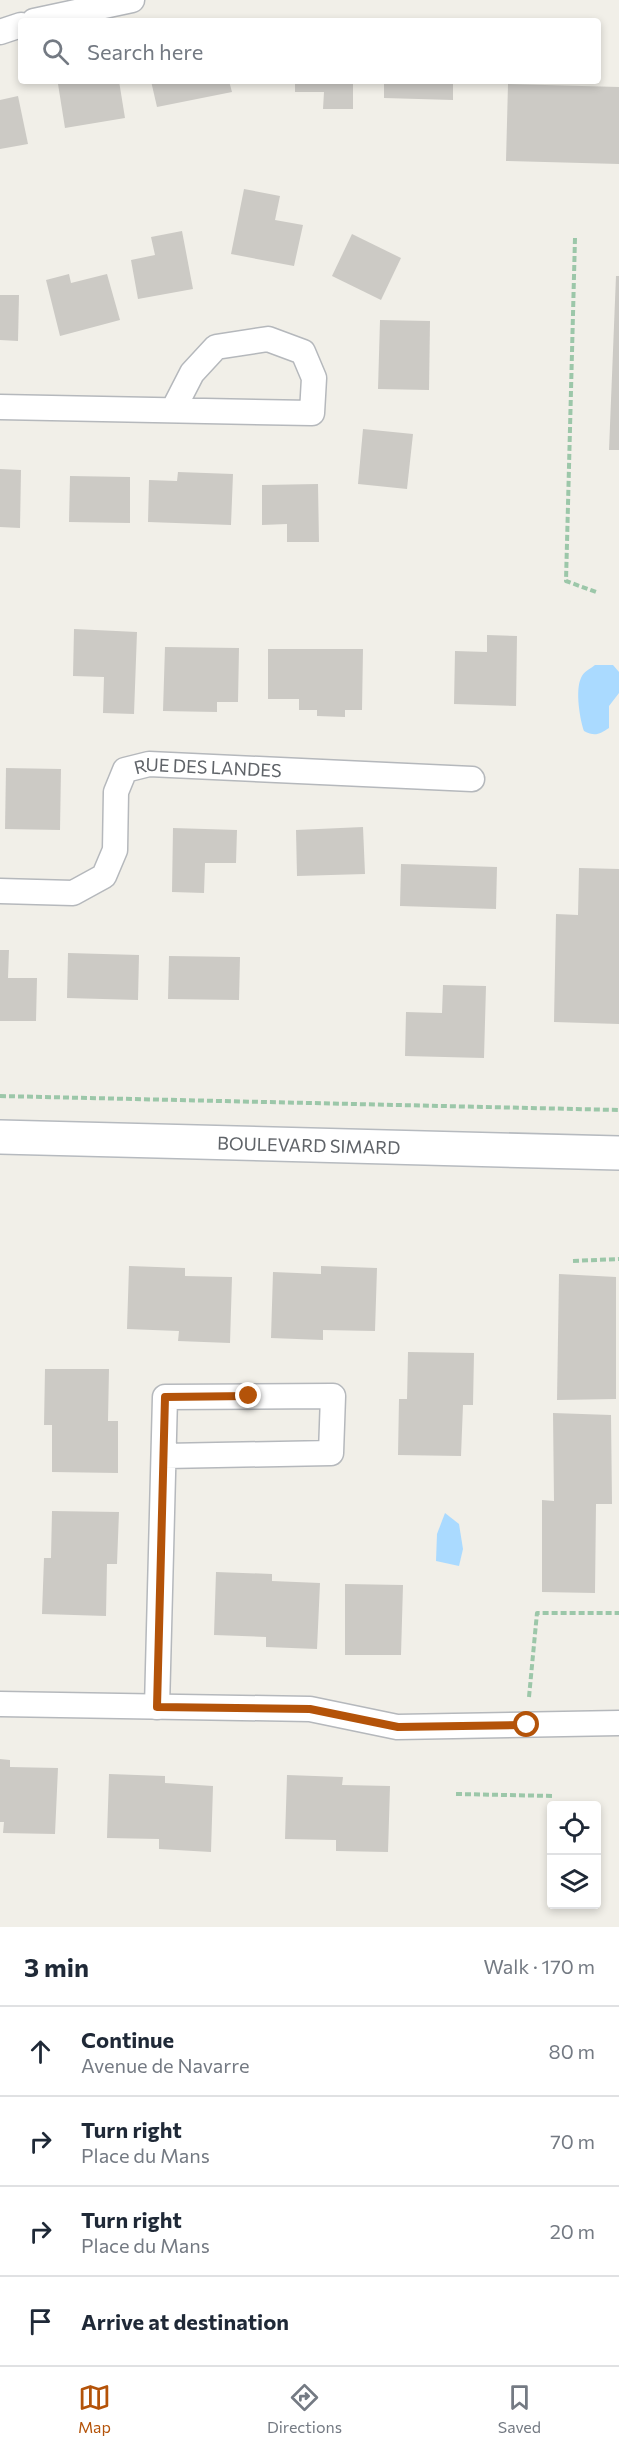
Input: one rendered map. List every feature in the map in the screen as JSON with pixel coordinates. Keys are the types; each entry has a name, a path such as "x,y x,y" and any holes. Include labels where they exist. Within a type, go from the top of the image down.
{"main road":[{"name":"BOULEVARD SIMARD","path":"0,1137 619,1153"}],"street":[{"path":"48,18 132,0"},
{"path":"0,32 18,26"},
{"path":"0,407 312,413 314,378 303,352 268,339 216,347 192,373 173,410"},
{"name":"RUE DES LANDES","path":"0,891 72,893 104,876 115,850 116,792 125,770 149,764 472,779"},
{"path":"157,1707 165,1397 333,1396 331,1453 165,1456"},
{"path":"0,1704 310,1709 398,1727 613,1723"}],"path":[{"path":"575,238 566,581 596,592"},
{"path":"0,1096 619,1110"},
{"path":"573,1261 619,1259"},
{"path":"527,1725 537,1613 619,1613"},
{"path":"456,1794 554,1796"}],"water":[{"path":"595,665 613,665 619,672 619,693 609,706 609,728 594,734 584,731 578,697 582,676"},
{"path":"445,1513 459,1524 463,1549 459,1566 436,1561 437,1534"}],"building":[{"path":"58,84 119,84 125,118 65,128"},
{"path":"152,84 230,84 232,92 157,107"},
{"path":"295,84 353,84 353,109 323,109 324,92 295,92"},
{"path":"384,84 453,84 453,100 384,98"},
{"path":"508,84 619,87 619,164 506,161"},
{"path":"18,96 28,144 0,149 0,100"},
{"path":"244,189 280,196 275,220 303,225 294,266 231,254"},
{"path":"182,231 193,289 138,299 131,260 155,255 151,237"},
{"path":"352,234 401,258 381,300 332,276"},
{"path":"69,274 71,283 107,274 120,320 60,336 46,280"},
{"path":"616,276 619,276 619,450 609,450"},
{"path":"0,295 19,295 18,341 0,340"},
{"path":"380,320 430,321 429,390 378,389"},
{"path":"363,429 413,434 407,489 358,484"},
{"path":"0,469 21,470 20,528 0,527"},
{"path":"178,472 233,474 231,525 148,522 149,480 177,481"},
{"path":"70,476 130,477 130,523 69,522"},
{"path":"318,484 319,542 287,542 287,524 262,525 262,485"},
{"path":"74,629 137,632 134,714 103,713 104,677 73,676"},
{"path":"487,635 517,636 516,706 454,704 455,651 487,652"},
{"path":"165,647 239,648 238,702 217,702 217,712 163,711"},
{"path":"268,649 363,649 362,710 345,710 345,717 317,716 317,710 299,710 299,699 268,699"},
{"path":"6,768 61,769 60,830 5,829"},
{"path":"363,827 365,874 297,876 296,830"},
{"path":"173,828 237,830 236,863 205,863 204,893 172,892"},
{"path":"401,864 497,867 496,909 400,906"},
{"path":"579,868 619,869 619,1024 554,1022 556,914 578,915"},
{"path":"0,950 9,950 8,978 37,978 36,1021 0,1021"},
{"path":"68,953 139,955 138,1000 67,998"},
{"path":"169,956 240,957 239,1000 168,999"},
{"path":"443,985 486,986 484,1058 405,1056 406,1012 442,1013"},
{"path":"129,1266 185,1268 185,1276 232,1277 230,1343 178,1341 179,1331 127,1329"},
{"path":"321,1266 377,1268 375,1331 323,1330 323,1340 271,1338 273,1272 321,1274"},
{"path":"559,1274 616,1277 616,1399 557,1400"},
{"path":"408,1352 474,1353 473,1405 463,1405 461,1456 398,1455 399,1399 407,1399"},
{"path":"45,1369 109,1369 108,1421 118,1421 118,1473 52,1472 52,1425 44,1425"},
{"path":"553,1413 611,1415 612,1504 596,1504 595,1593 542,1592 542,1500 554,1501"},
{"path":"52,1511 119,1512 117,1564 107,1564 106,1616 42,1614 44,1558 51,1558"},
{"path":"216,1572 272,1574 272,1581 320,1583 317,1649 266,1647 266,1637 214,1635"},
{"path":"345,1584 403,1585 401,1655 345,1655"},
{"path":"0,1759 10,1760 10,1767 58,1768 55,1834 3,1833 4,1822 0,1822"},
{"path":"109,1774 165,1776 165,1783 213,1786 211,1852 159,1849 159,1839 107,1838"},
{"path":"287,1775 343,1777 342,1785 390,1786 388,1852 336,1851 336,1840 285,1839"}],"route":[{"path":"249,1396 165,1397 157,1707 310,1709 398,1727 527,1725"}]}
